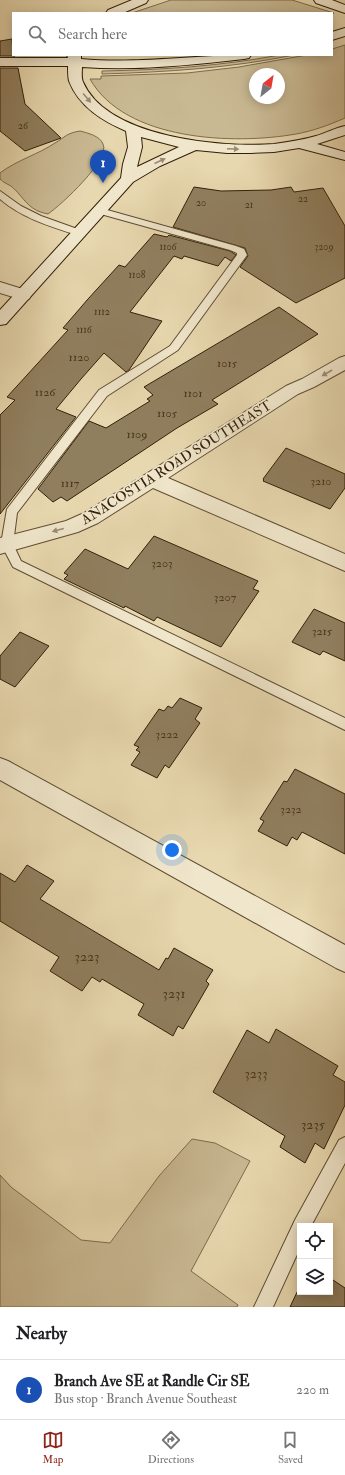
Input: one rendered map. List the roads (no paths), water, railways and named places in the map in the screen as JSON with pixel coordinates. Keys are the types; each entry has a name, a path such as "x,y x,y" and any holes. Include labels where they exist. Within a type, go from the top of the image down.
{"main road":[{"path":"114,12 139,0"},
{"path":"320,0 345,9"},
{"path":"333,31 345,28"},
{"path":"333,36 345,32"},
{"path":"0,70 74,62 183,56"},
{"path":"0,62 74,62 108,65 154,64 200,61 237,56"},
{"path":"74,62 77,86 95,108 124,126 164,140 194,145 250,150 298,144 331,136 345,130"},
{"path":"128,179 130,164 135,147 132,129"},
{"path":"298,144 345,156"},
{"path":"0,320 128,179 155,163 194,145"},
{"path":"0,287 23,295"},
{"name":"ANACOSTIA ROAD SOUTHEAST","path":"3,545 71,527 91,518 292,390 308,383 345,362"},
{"path":"152,480 345,563"},
{"path":"0,768 345,959"}],"lane":[{"path":"0,194 6,200 36,218 80,233"},
{"path":"100,210 233,248 241,251 242,255 174,348 103,393 11,512 3,545 17,564 345,724"},
{"path":"303,1223 345,1146"},
{"path":"264,1307 297,1236"}],"place":[{"name":"Branch Ave SE at Randle Cir SE","path":"103,183"}]}
